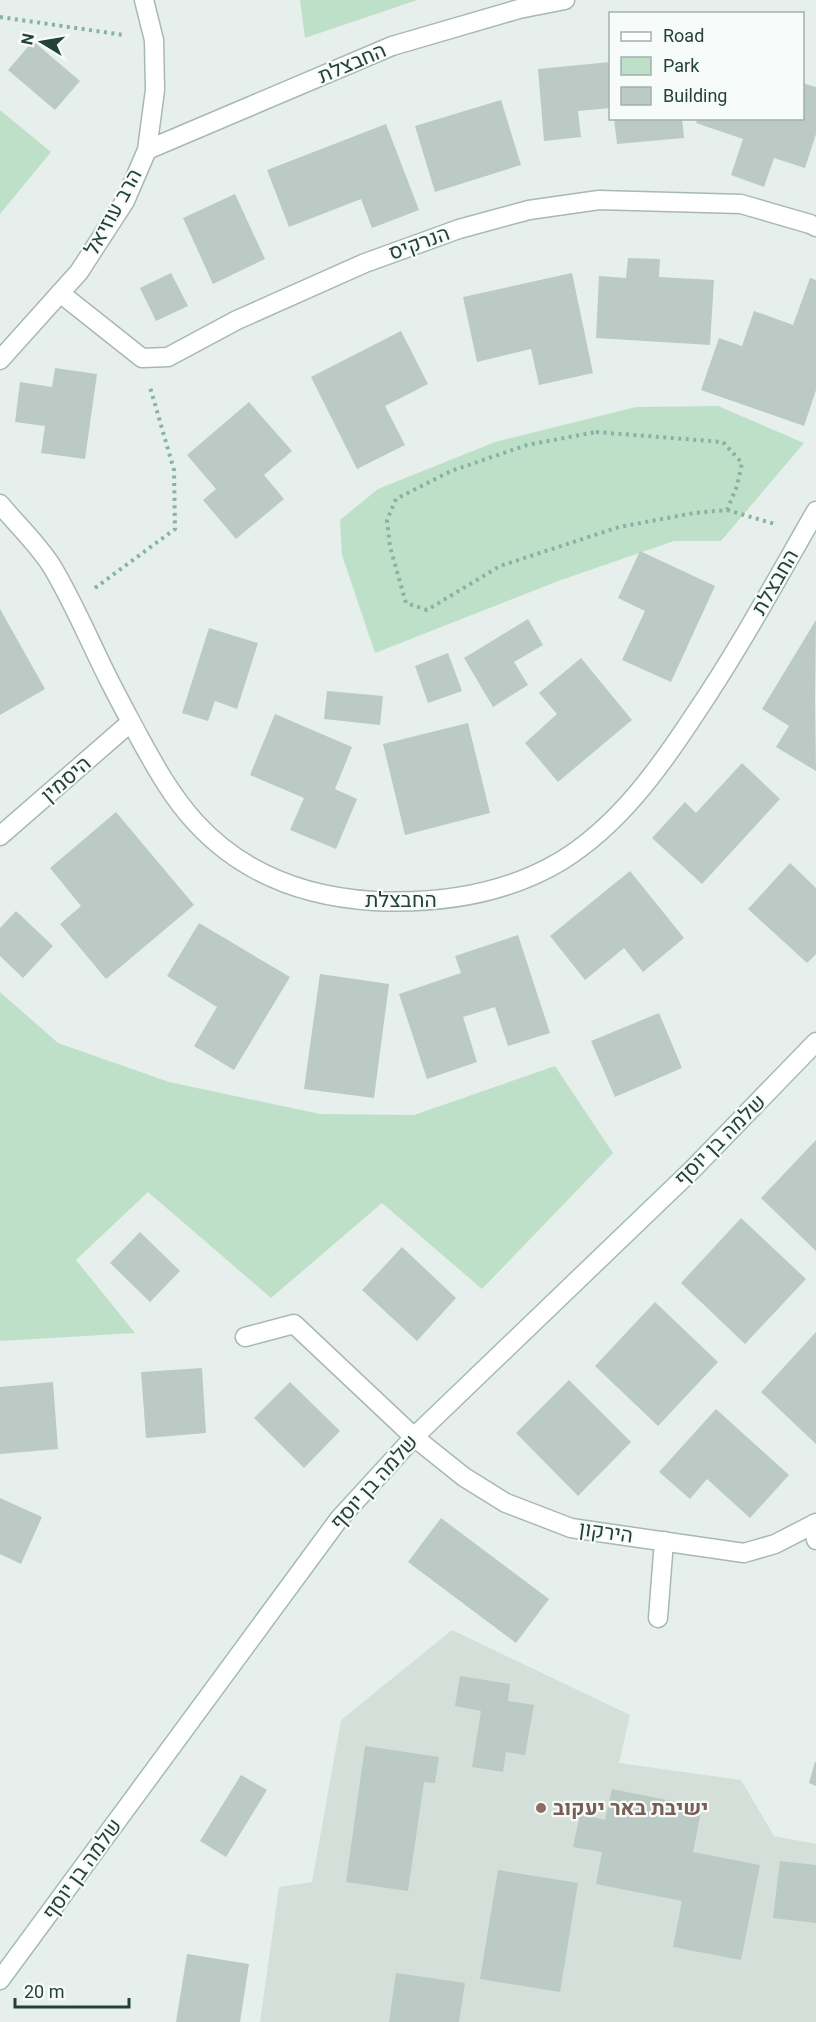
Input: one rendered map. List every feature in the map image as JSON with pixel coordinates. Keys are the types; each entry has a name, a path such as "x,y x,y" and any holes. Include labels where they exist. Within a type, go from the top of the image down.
{"street":[{"name":"הרב עוזיאל","path":"0,360 79,272 125,201 147,150 155,90 154,40 144,0"},
{"name":"החבצלת","path":"147,150 392,46 519,9 565,0"},
{"name":"הנרקיס","path":"142,358 168,357 237,320 365,263 459,229 530,210 599,200 741,204 816,227"},
{"path":"60,293 142,358"},
{"name":"החבצלת","path":"0,504 52,566 167,788 195,822 224,851 263,874 304,891 352,900 413,903 463,898 516,882 561,861 598,833 630,801 669,753 723,673 816,511"},
{"name":"היסמין","path":"0,836 131,722"},
{"name":"שלמה בן יוסף","path":"0,1980 339,1519 414,1437 692,1170 816,1041"},
{"name":"הירקון","path":"245,1337 294,1324 414,1437 464,1477 506,1503 571,1528 744,1552 775,1544 815,1529"},
{"path":"658,1618 664,1541"}],"path":[{"path":"0,17 154,40"},
{"path":"73,605 175,529 174,470 142,358"},
{"path":"727,510 737,486 742,463 723,442 596,432 527,445 451,471 396,498 387,520 390,547 406,603 427,610 500,566 618,527 694,513 727,510 804,532"}],"shaded area":[{"name":"ישיבת באר יעקוב","path":"452,1630 630,1715 619,1763 741,1780 774,1836 816,1844 816,2022 260,2022 279,1887 312,1882 341,1720"}],"green space":[{"path":"300,0 417,0 305,38"},
{"path":"0,110 51,152 0,214"},
{"path":"718,406 804,443 721,541 674,541 561,580 375,653 342,555 340,520 378,489 495,442 636,407"},
{"path":"0,992 58,1043 169,1082 320,1114 414,1115 555,1066 613,1153 482,1289 382,1203 271,1298 148,1192 76,1260 135,1333 0,1341"}],"building":[{"path":"33,41 80,81 55,110 8,70"},
{"path":"609,62 609,108 578,111 581,137 544,141 538,69"},
{"path":"804,84 816,87 816,134 805,168 774,158 764,187 731,175 743,139 696,123 697,120 804,120"},
{"path":"501,100 521,165 435,192 415,126"},
{"path":"614,120 682,120 684,138 617,144"},
{"path":"386,124 419,210 372,228 361,199 289,227 267,170"},
{"path":"235,194 265,259 213,284 183,218"},
{"path":"628,258 660,259 659,277 714,280 710,345 596,338 599,276 626,278"},
{"path":"171,273 188,306 156,321 140,288"},
{"path":"572,273 593,373 539,385 531,349 477,362 463,297"},
{"path":"810,278 816,280 816,390 804,426 701,390 719,338 742,346 754,311 793,325"},
{"path":"401,331 428,384 385,406 405,445 357,469 311,377"},
{"path":"55,368 97,374 85,459 41,453 45,426 15,422 20,382 52,387"},
{"path":"249,402 292,451 264,475 284,499 236,539 203,500 216,489 187,455"},
{"path":"640,551 715,586 671,682 622,660 645,611 618,598"},
{"path":"0,609 45,689 0,715"},
{"path":"528,619 543,645 514,662 528,685 493,707 464,658"},
{"path":"816,620 816,771 776,747 789,726 762,709"},
{"path":"209,628 258,643 237,709 215,701 208,721 182,713"},
{"path":"448,653 462,691 428,703 415,666"},
{"path":"581,658 632,720 558,782 525,743 557,714 539,693"},
{"path":"327,691 383,696 380,725 324,719"},
{"path":"275,714 352,747 335,789 357,799 336,849 290,830 304,798 250,775"},
{"path":"468,723 490,813 405,835 383,744"},
{"path":"742,763 780,799 702,884 652,838 685,802 696,813"},
{"path":"116,812 194,905 106,979 60,924 81,906 50,868"},
{"path":"790,863 816,888 816,954 807,963 748,909"},
{"path":"630,871 684,938 643,972 624,948 585,980 550,936"},
{"path":"16,911 53,946 23,978 0,956 0,928"},
{"path":"199,923 290,977 234,1070 194,1046 217,1007 167,976"},
{"path":"518,935 550,1033 508,1046 495,1007 463,1017 477,1062 427,1079 399,994 461,973 455,956"},
{"path":"320,974 389,984 374,1098 304,1089"},
{"path":"659,1013 682,1068 615,1097 591,1041"},
{"path":"816,1140 816,1251 761,1198"},
{"path":"741,1218 806,1279 745,1344 681,1283"},
{"path":"140,1232 180,1271 150,1302 110,1263"},
{"path":"402,1247 456,1298 417,1341 362,1290"},
{"path":"655,1302 718,1362 658,1426 595,1366"},
{"path":"816,1332 816,1444 761,1392"},
{"path":"202,1368 206,1433 146,1438 141,1372"},
{"path":"569,1380 631,1442 578,1496 516,1433"},
{"path":"53,1382 58,1449 0,1454 0,1387"},
{"path":"290,1382 340,1431 304,1468 254,1418"},
{"path":"716,1409 789,1475 750,1518 707,1479 690,1499 659,1472"},
{"path":"0,1498 42,1517 21,1564 0,1554"},
{"path":"441,1518 549,1599 516,1643 408,1562"},
{"path":"460,1676 510,1684 508,1701 534,1705 525,1755 506,1752 503,1772 472,1767 481,1711 455,1706"},
{"path":"365,1746 439,1757 435,1783 424,1782 408,1891 346,1882"},
{"path":"816,1762 816,1786 809,1783"},
{"path":"241,1775 267,1790 226,1857 200,1841"},
{"path":"612,1789 702,1807 693,1852 760,1865 741,1960 673,1947 682,1901 596,1884 602,1852 573,1847 580,1814 605,1820"},
{"path":"780,1861 816,1865 816,1923 773,1918"},
{"path":"498,1870 578,1883 560,1992 480,1979"},
{"path":"187,1954 249,1964 240,2022 176,2022"},
{"path":"396,1973 465,1983 459,2022 389,2022"}],"place":[{"name":"ישיבת באר יעקוב","path":"541,1808"}]}
